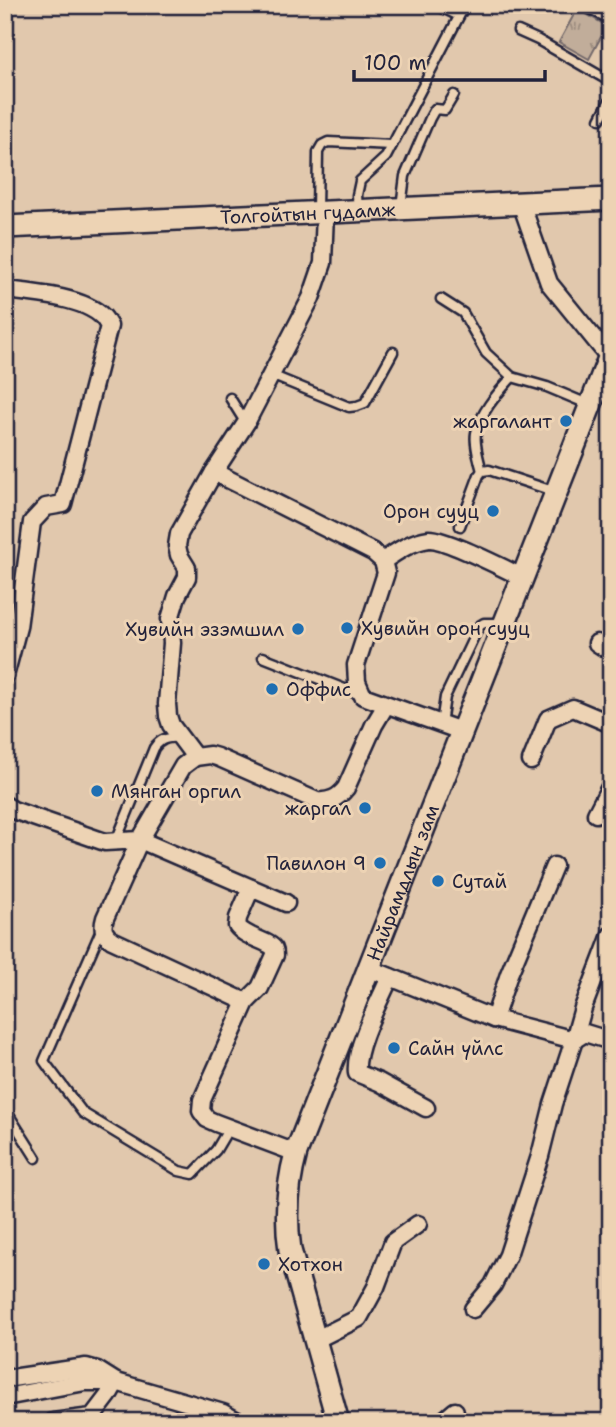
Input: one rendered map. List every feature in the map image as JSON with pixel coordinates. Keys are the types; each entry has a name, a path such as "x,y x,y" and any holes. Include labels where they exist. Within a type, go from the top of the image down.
{"main road":[{"name":"Толгойтын гудамж","path":"5,227 611,199"},
{"name":"Найрамдлын зам","path":"338,1422 295,1271 287,1233 287,1202 296,1153 368,968 451,728 504,623 610,355"}],"street":[{"path":"521,203 549,283 610,355"},
{"path":"195,757 171,725 167,704 172,643 170,619 177,596 187,577 187,568 177,546 179,534 246,423 311,298 323,263 321,214"},
{"path":"5,290 72,300 103,316 109,326 63,504 46,508 32,522 18,627 5,676"},
{"path":"214,472 373,552 383,561 386,573 383,588 356,665 357,681 363,696 451,728"},
{"path":"383,561 401,549 430,539 522,577"},
{"path":"246,1002 112,940 105,934 103,927 107,914 140,840 183,766 202,754 217,757 317,801 334,799 346,788 374,725 386,705"},
{"path":"531,761 548,719 573,708 611,724"},
{"path":"596,814 611,785"},
{"path":"5,805 105,842 140,840 286,903"},
{"path":"494,1019 509,974 554,866"},
{"path":"251,888 237,926 243,933 273,947 276,953 260,988 246,1002 201,1105 201,1111 207,1119 296,1153"},
{"path":"473,1309 494,1285 508,1255 583,1008 611,935"},
{"path":"368,968 494,1019 574,1040 585,1033 611,1041"},
{"path":"390,977 364,1039 356,1063 357,1073 426,1108"},
{"path":"315,1340 359,1318 376,1287 393,1242 418,1224"},
{"path":"5,1379 86,1367 97,1370 116,1382"},
{"path":"5,1397 85,1382 116,1382 223,1412 239,1422"},
{"path":"53,1422 92,1418 116,1382"},
{"path":"442,1422 456,1411"}],"lane":[{"path":"436,5 459,16"},
{"path":"358,212 360,181 386,156 465,5"},
{"path":"583,5 611,20"},
{"path":"519,31 611,82"},
{"path":"401,209 405,176 430,118 435,110 445,110 454,95"},
{"path":"600,119 611,98"},
{"path":"321,214 318,152 322,145 328,142 392,145"},
{"path":"441,299 463,313 486,353 512,377 547,387 590,405"},
{"path":"271,375 349,407 357,406 365,402 393,352"},
{"path":"482,471 475,434 491,402 512,377"},
{"path":"230,398 246,423"},
{"path":"460,526 482,471 489,470 556,492"},
{"path":"263,657 363,696"},
{"path":"116,841 154,748 159,740 179,737"},
{"path":"103,927 44,1061 83,1113 179,1171 193,1174 216,1150 229,1128"},
{"path":"5,1108 36,1158"}],"green space":[{"path":"577,9 607,26 589,59 559,42"}],"place":[{"name":"жаргалант","path":"566,421"},
{"name":"Орон сууц","path":"493,511"},
{"name":"Хувийн орон сууц","path":"347,628"},
{"name":"Хувийн эзэмшил","path":"298,629"},
{"name":"Оффис","path":"272,689"},
{"name":"Мянган оргил","path":"97,791"},
{"name":"жаргал","path":"365,808"},
{"name":"Павилон 9","path":"380,863"},
{"name":"Сутай","path":"438,881"},
{"name":"Сайн үйлс","path":"394,1048"},
{"name":"Хотхон","path":"264,1264"}]}
